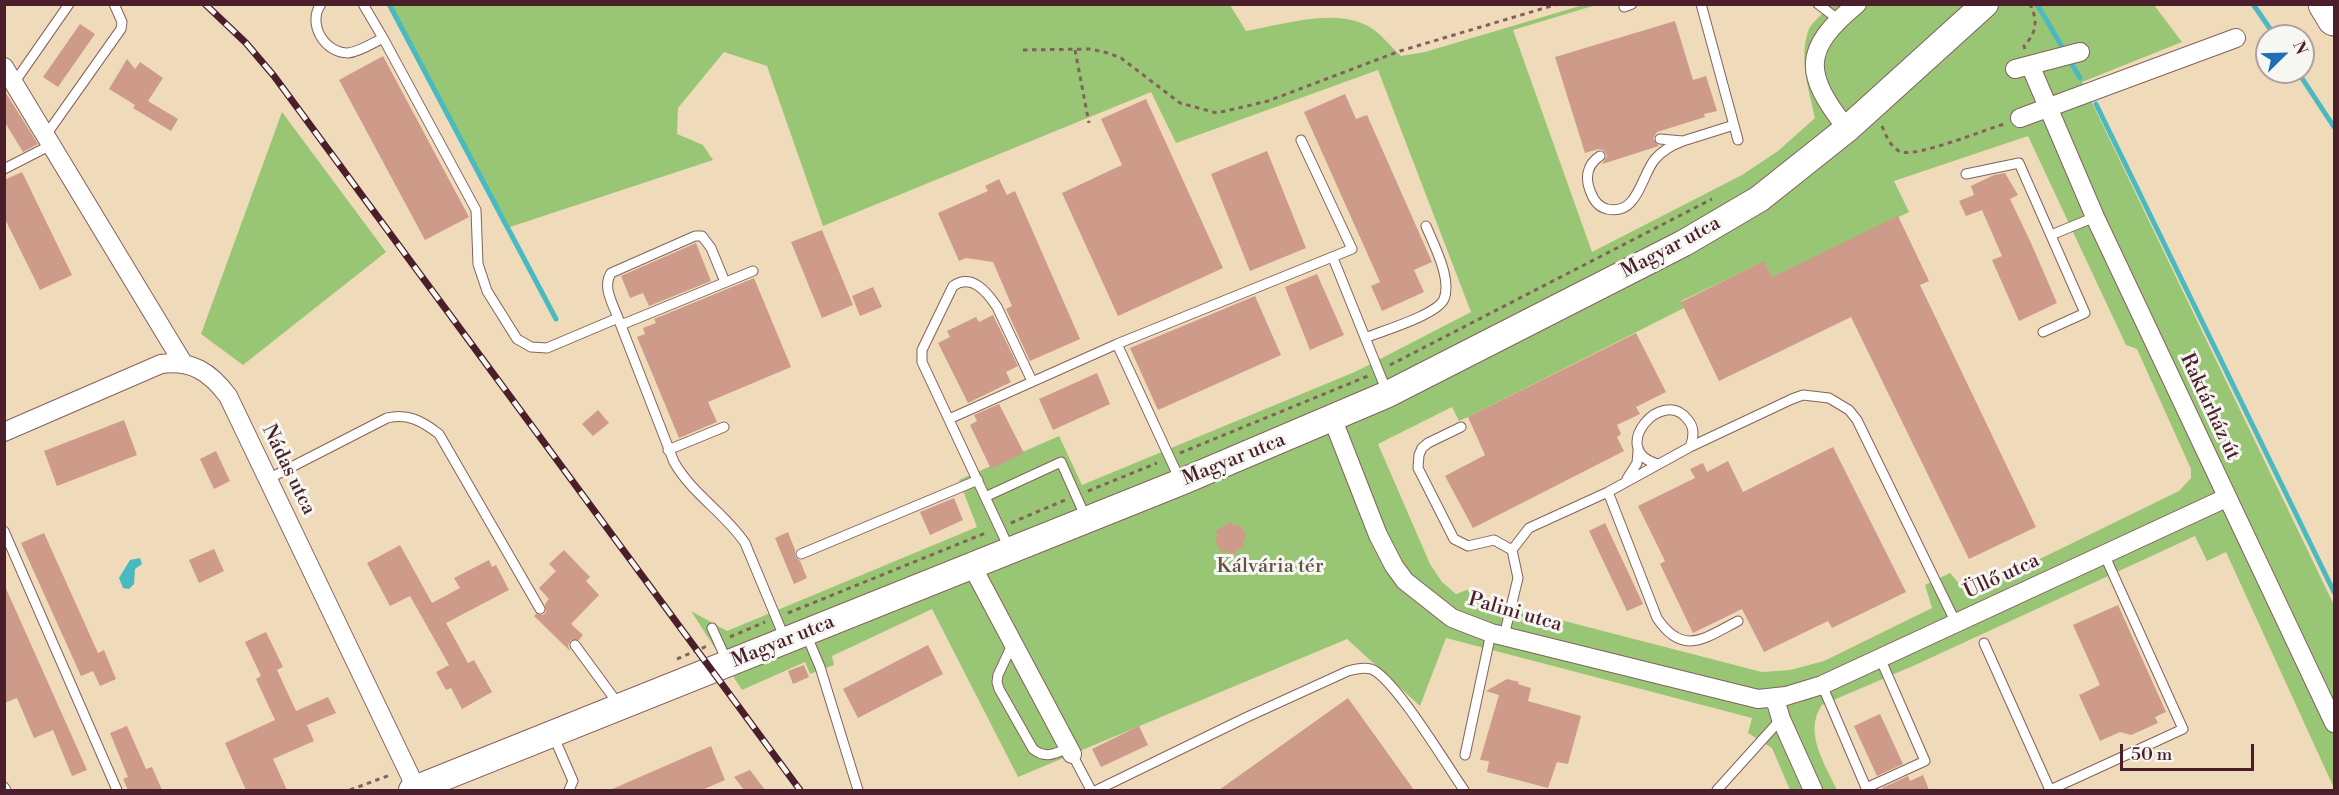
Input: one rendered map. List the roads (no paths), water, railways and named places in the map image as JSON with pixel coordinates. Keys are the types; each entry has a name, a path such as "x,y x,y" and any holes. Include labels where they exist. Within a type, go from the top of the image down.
{"highway":[{"path":"2325,4 2334,19"}],"main road":[{"name":"Magyar utca","path":"413,785 621,707 724,653 972,566 1333,420 1383,383 1719,223 1779,184 1847,129 1985,4"}],"street":[{"path":"1847,129 1824,97 1816,75 1815,56 1823,36 1857,4"},
{"path":"2020,118 2236,39"},
{"name":"Raktárház út","path":"2080,52 2023,67 2048,107 2226,498 2334,723"},
{"path":"4,67 183,363 151,367 4,432"},
{"name":"Nádas utca","path":"183,363 204,370 228,396 413,785"},
{"name":"Palini utca","path":"1333,420 1378,535 1394,566 1405,581 1452,618 1497,634 1748,698 1775,699 1795,693"},
{"name":"Üllő utca","path":"1795,693 1822,685 2226,498"},
{"path":"972,566 1070,751"},
{"path":"1775,699 1781,719 1813,790"}],"lane":[{"path":"14,83 69,4"},
{"path":"4,169 49,140 121,29 122,22 114,4"},
{"path":"321,4 316,13 316,29 321,37 338,51 348,53 356,51 383,38"},
{"path":"363,4 476,210 476,251 480,277 517,339 531,347 547,348 753,271"},
{"path":"1701,4 1738,140"},
{"path":"1818,4 1839,20"},
{"path":"1599,156 1591,163 1588,171 1590,191 1597,204 1614,210 1632,202 1656,157 1667,148 1734,125"},
{"path":"1660,139 1683,141"},
{"path":"949,419 1118,344 1352,249 1301,140"},
{"path":"1966,174 2019,163 2085,313 2043,332"},
{"path":"2051,235 2096,216"},
{"path":"1365,338 1428,313 1442,302 1445,296 1444,278 1440,260 1426,226"},
{"path":"725,282 711,248 700,235 689,237 611,273 608,276 607,290 674,462 685,478 740,536 789,631 820,667 858,790"},
{"path":"1333,258 1383,383"},
{"path":"1010,551 922,362 922,350 949,292 958,282 972,282 990,296 1032,381"},
{"path":"1118,344 1180,482"},
{"path":"1512,550 1529,528 1608,492 1690,447 1803,395 1828,398 1843,405 1857,420 1956,624"},
{"path":"1626,482 1637,463 1639,434 1644,422 1659,413 1672,410 1683,415 1692,426 1693,437 1690,447"},
{"path":"268,479 387,418 406,416 417,419 439,434 540,609"},
{"path":"668,450 724,427"},
{"path":"1461,427 1422,448 1418,461 1422,476 1454,539 1468,546 1494,540 1512,550 1518,578 1497,634 1465,755"},
{"path":"1638,448 1643,458 1658,464"},
{"path":"985,497 1061,462 1087,520"},
{"path":"801,554 978,480"},
{"path":"1608,492 1657,618 1666,630 1676,638 1694,642 1738,621"},
{"path":"4,531 117,790"},
{"path":"1984,643 2050,790 2183,729 2104,554"},
{"path":"712,628 724,653"},
{"path":"574,645 621,707"},
{"path":"1012,645 998,675 999,689 1033,749 1037,753 1048,755 1070,751 1091,790"},
{"path":"1822,685 1866,789 1925,761 1880,658"},
{"path":"1097,790 1245,718 1348,671 1360,668 1371,669 1394,687 1464,790"},
{"path":"1717,790 1781,719"},
{"path":"553,734 573,781 569,790"}],"water":[{"path":"140,558 142,564 135,569 134,584 129,589 123,588 119,578 130,560"}],"waterway":[{"path":"389,4 556,319"},
{"path":"2037,4 2061,45"},
{"path":"2253,4 2267,24"},
{"path":"2070,61 2080,78"},
{"path":"2306,84 2334,127"},
{"path":"2096,104 2334,592"}],"railway":[{"path":"205,4 246,43 274,76 800,790"}],"park label":[{"name":"Kálvária tér","path":"1270,567"}]}
